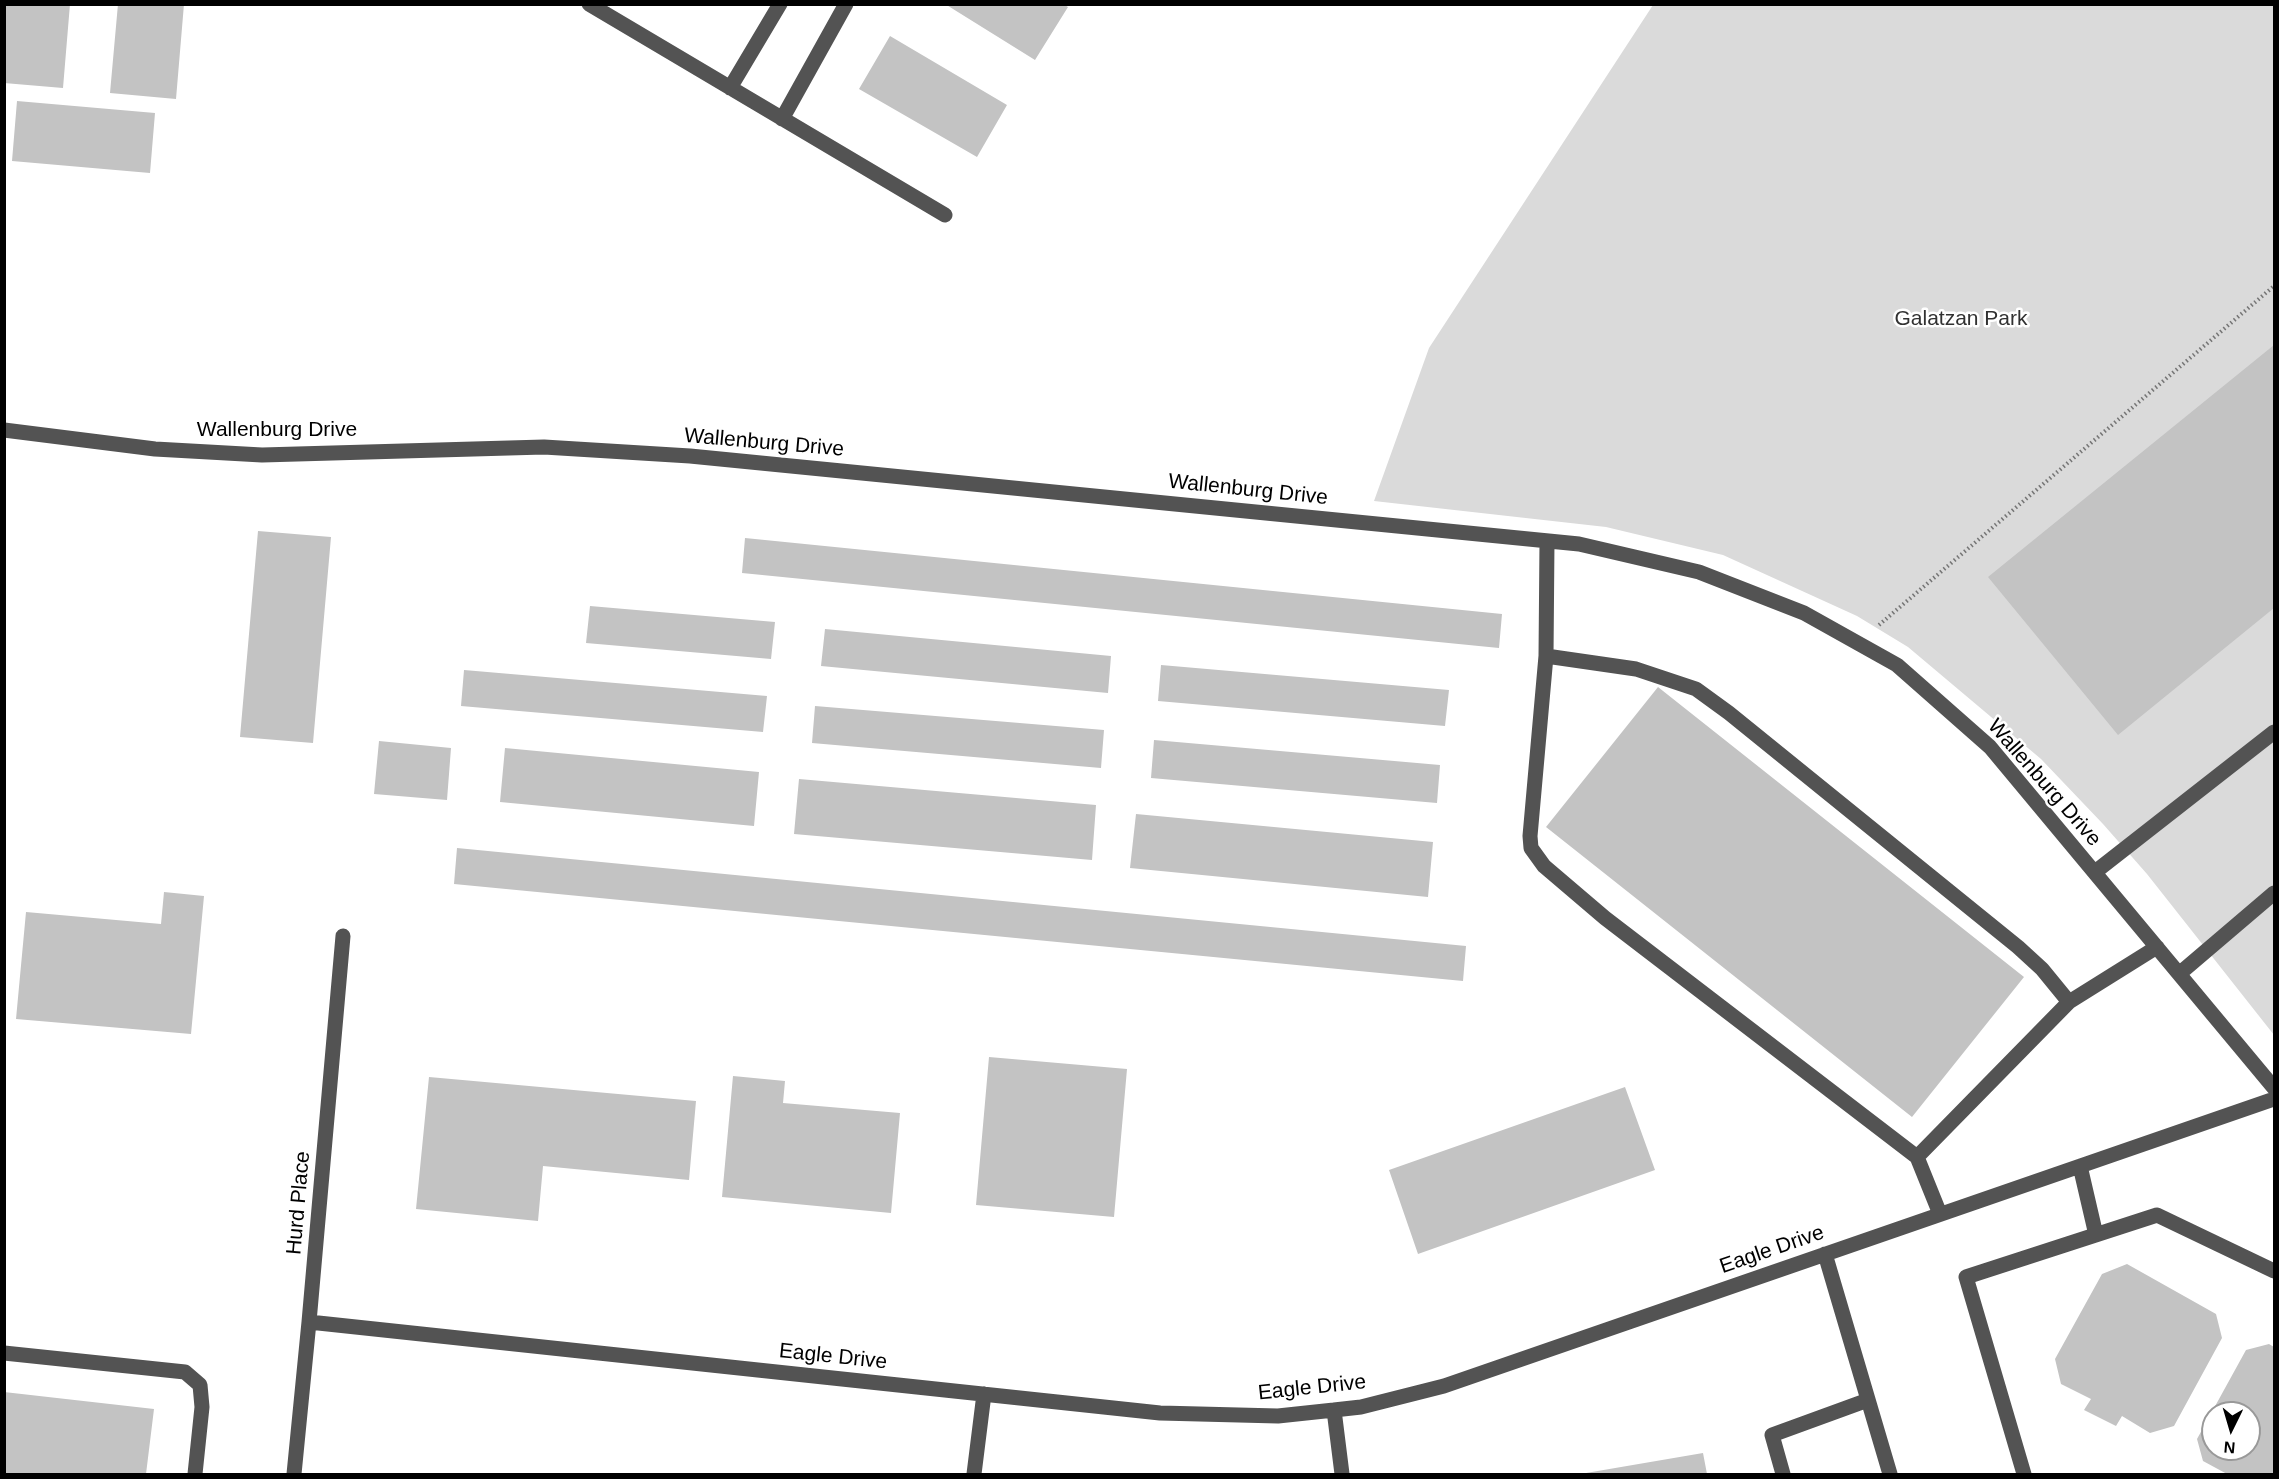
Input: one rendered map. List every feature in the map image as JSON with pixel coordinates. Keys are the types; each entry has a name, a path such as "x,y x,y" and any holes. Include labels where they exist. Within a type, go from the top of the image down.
{"street":[{"path":"589,4 945,215"},
{"path":"730,88 780,4"},
{"path":"782,119 846,4"},
{"name":"Wallenburg Drive","path":"4,430 155,449 262,455 544,447 690,456 1579,544 1699,572 1804,613 1897,665 1990,747 2274,1088"},
{"path":"1547,541 1546,656 1530,836 1531,848 1544,866 1605,918 1917,1157 1940,1214"},
{"path":"1546,656 1636,669 1696,689 1729,713 2018,947 2042,969 2069,1002"},
{"path":"2095,872 2274,732"},
{"path":"2179,974 2274,894"},
{"name":"Hurd Place","path":"294,1474 343,936"},
{"path":"1917,1157 2069,1002 2157,947"},
{"name":"Eagle Drive","path":"309,1322 1160,1413 1278,1416 1334,1410 1360,1407 1444,1386 2274,1099"},
{"path":"2080,1166 2096,1235"},
{"path":"2024,1474 1966,1277 2157,1215 2274,1271"},
{"path":"1825,1254 1890,1474"},
{"path":"4,1353 185,1372 201,1385 202,1407 195,1474"},
{"path":"974,1474 984,1394"},
{"path":"1783,1474 1772,1435 1868,1400"},
{"path":"1334,1410 1342,1474"}],"path":[{"path":"1858,643 2274,286"}],"green space":[{"name":"Galatzan Park","path":"1653,5 2274,5 2274,1035 2147,874 2041,759 1908,647 1857,616 1723,555 1606,527 1374,501 1429,348"}],"building":[{"path":"4,4 70,4 63,88 4,83"},
{"path":"118,4 184,4 176,99 110,93"},
{"path":"945,4 1063,4 1068,7 1035,60"},
{"path":"890,36 1007,105 977,157 859,89"},
{"path":"17,101 155,113 150,173 12,161"},
{"path":"2274,345 2274,608 2118,735 1988,577"},
{"path":"258,531 331,537 313,743 240,737"},
{"path":"745,538 1502,614 1499,648 742,573"},
{"path":"590,606 775,622 771,659 586,643"},
{"path":"825,629 1111,656 1108,693 821,666"},
{"path":"1161,665 1449,690 1445,726 1158,701"},
{"path":"464,670 767,696 763,732 461,706"},
{"path":"1658,687 2024,977 1912,1117 1546,827"},
{"path":"815,706 1104,730 1101,768 812,743"},
{"path":"1154,740 1440,765 1437,803 1151,778"},
{"path":"379,741 451,748 447,800 374,794"},
{"path":"505,748 759,772 754,826 500,802"},
{"path":"799,779 1096,805 1092,860 794,834"},
{"path":"1136,814 1433,842 1428,897 1130,868"},
{"path":"457,848 1466,946 1463,981 454,884"},
{"path":"164,892 204,896 191,1034 16,1019 26,912 161,924"},
{"path":"989,1057 1127,1069 1114,1217 976,1205"},
{"path":"733,1076 785,1081 783,1103 900,1113 891,1213 722,1197"},
{"path":"429,1077 696,1101 689,1180 543,1166 538,1221 416,1209"},
{"path":"1625,1087 1655,1170 1418,1254 1389,1170"},
{"path":"2127,1264 2216,1314 2222,1338 2174,1426 2150,1433 2122,1416 2116,1426 2084,1410 2091,1399 2061,1384 2055,1359 2102,1274"},
{"path":"2269,1344 2274,1347 2274,1474 2227,1474 2203,1461 2261,1461 2261,1401 2218,1401 2246,1350"},
{"path":"4,1392 154,1409 146,1474 4,1474"},
{"path":"2201,1432 2201,1454 2197,1439"},
{"path":"1703,1453 1707,1474 1586,1474 1586,1473"}]}
